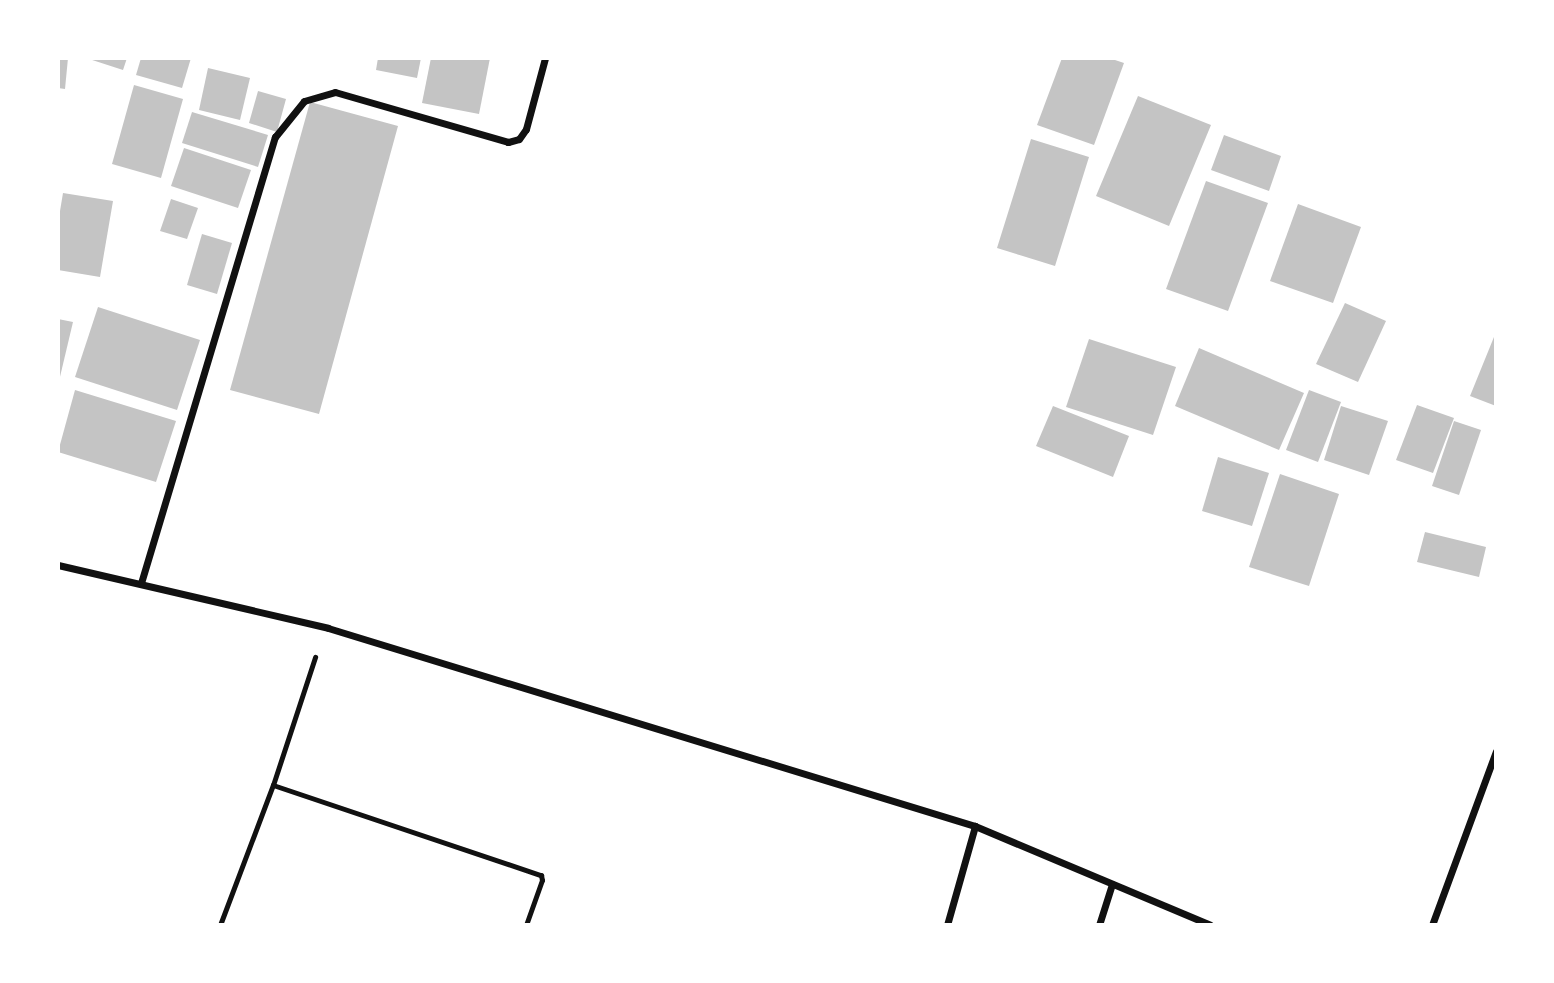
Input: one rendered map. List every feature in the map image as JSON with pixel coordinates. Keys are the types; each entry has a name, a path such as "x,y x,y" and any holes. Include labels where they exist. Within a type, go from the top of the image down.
{"street":[{"path":"141,583 275,137 304,101 335,92 508,142 519,139 526,129 545,58"},
{"path":"58,565 328,628 975,825 1210,925"},
{"path":"1432,925 1496,751"},
{"path":"947,925 975,825"},
{"path":"1099,925 1112,884"}],"lane":[{"path":"220,925 273,785 315,657"},
{"path":"273,785 541,875 542,880 526,925"}],"building":[{"path":"58,58 68,58 65,89 58,88"},
{"path":"86,58 127,58 123,70"},
{"path":"141,58 191,58 182,88 136,75"},
{"path":"378,58 421,58 417,78 376,70"},
{"path":"431,58 490,58 479,114 422,103"},
{"path":"1062,58 1109,58 1124,63 1094,145 1037,125"},
{"path":"208,68 250,78 240,120 199,110"},
{"path":"134,85 183,99 161,178 112,164"},
{"path":"258,91 286,99 277,132 249,123"},
{"path":"1138,96 1211,125 1169,226 1096,196"},
{"path":"310,102 398,126 319,414 230,390"},
{"path":"192,112 268,135 258,167 182,143"},
{"path":"1224,135 1281,156 1269,191 1211,170"},
{"path":"1031,139 1089,157 1055,266 997,248"},
{"path":"184,148 251,170 238,208 171,186"},
{"path":"1206,181 1268,203 1228,311 1166,289"},
{"path":"63,193 113,201 100,277 58,270 58,223"},
{"path":"171,199 198,208 187,239 160,231"},
{"path":"1298,204 1361,227 1333,303 1270,281"},
{"path":"202,234 232,243 217,294 187,285"},
{"path":"1345,303 1386,321 1358,382 1316,364"},
{"path":"98,307 200,340 177,410 75,377"},
{"path":"58,319 73,322 59,381 58,381"},
{"path":"1496,332 1496,406 1470,396"},
{"path":"1089,339 1176,367 1153,435 1066,407"},
{"path":"1199,348 1304,393 1279,450 1175,406"},
{"path":"75,390 176,421 156,482 58,452"},
{"path":"1309,390 1341,402 1318,462 1286,450"},
{"path":"1417,405 1454,418 1433,473 1396,460"},
{"path":"1053,406 1129,436 1113,477 1036,446"},
{"path":"1341,406 1388,421 1369,475 1324,460"},
{"path":"1454,421 1481,430 1459,495 1432,486"},
{"path":"1218,457 1269,473 1252,526 1202,511"},
{"path":"1280,474 1339,494 1309,586 1249,567"},
{"path":"1425,532 1486,547 1479,577 1417,562"}]}
